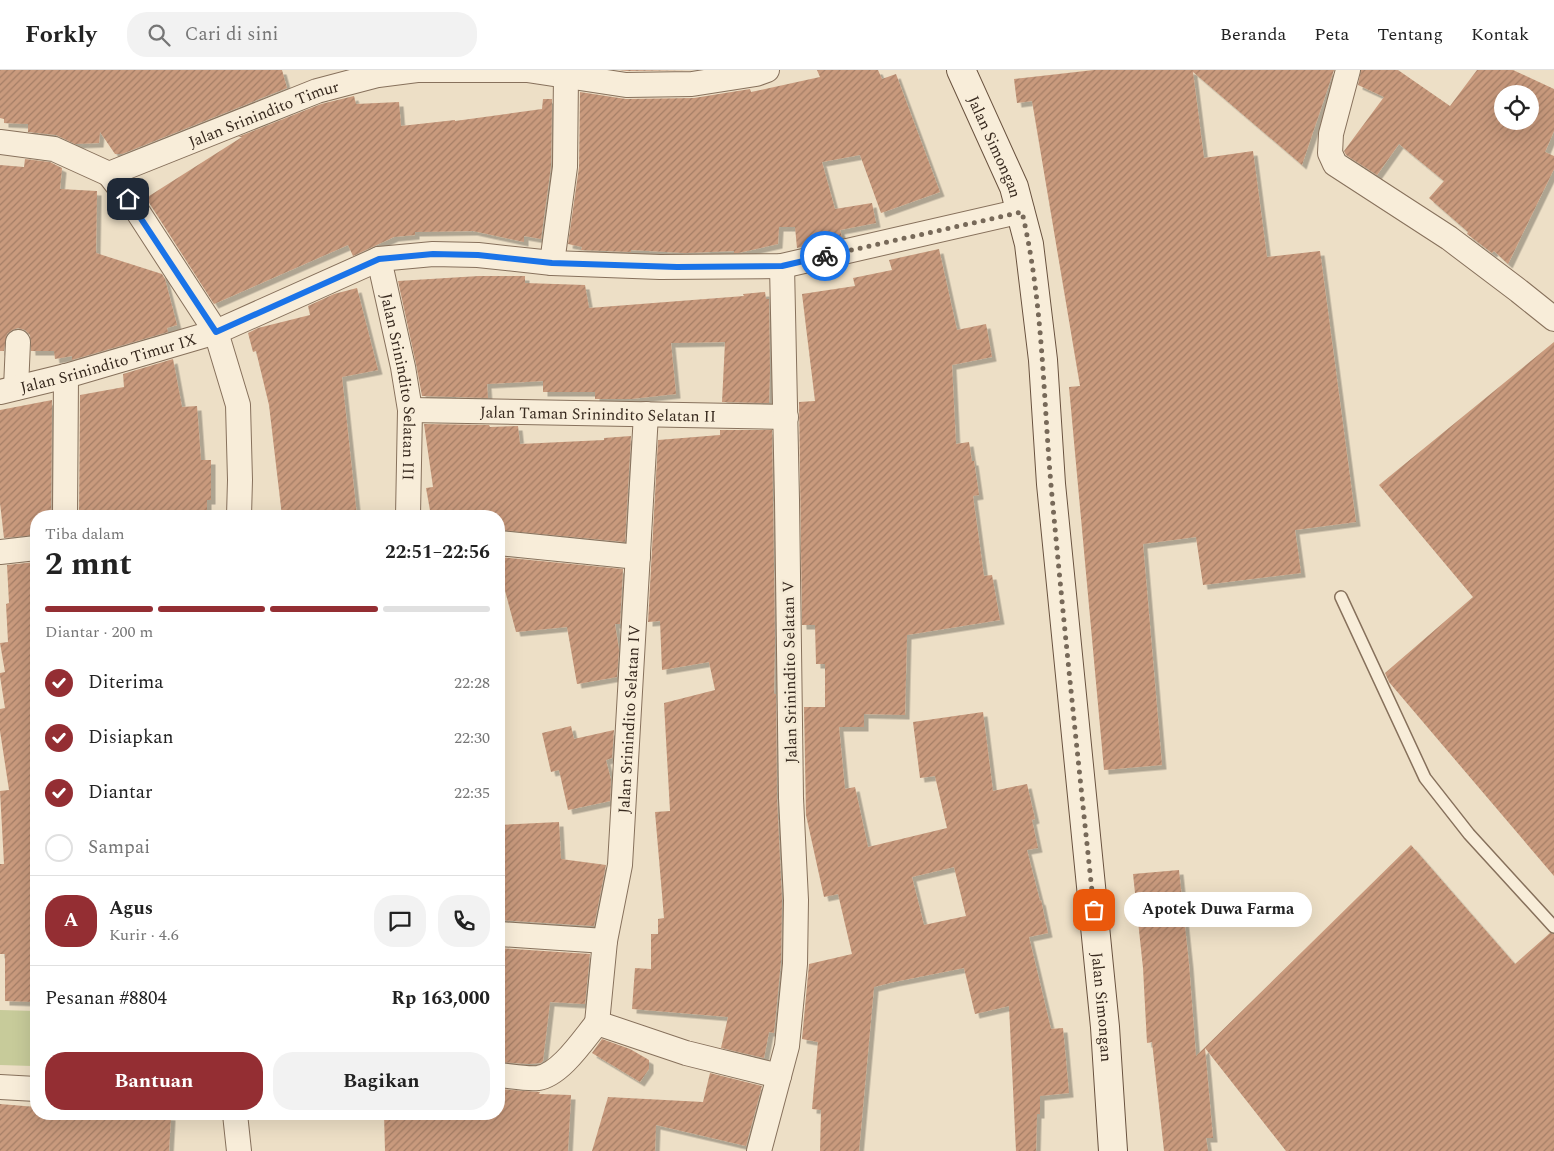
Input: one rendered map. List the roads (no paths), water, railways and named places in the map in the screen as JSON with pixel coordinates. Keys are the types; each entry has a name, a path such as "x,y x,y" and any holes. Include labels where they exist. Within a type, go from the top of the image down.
{"main road":[{"name":"Jalan Simongan","path":"961,70 1014,187 1029,244 1043,360 1051,484 1105,1027 1113,1151"}],"street":[{"name":"Jalan Srinindito Timur","path":"109,174 317,91 378,75 417,70 527,70 626,85 692,84 756,74 767,70"},
{"path":"1348,70 1331,134 1330,153 1335,164 1449,238 1554,319"},
{"path":"552,263 565,167 566,75"},
{"path":"0,142 54,149 109,174 138,212 216,332 238,405 239,510"},
{"name":"Jalan Srinindito Timur IX","path":"8,390 66,376 216,332 379,259 433,254 469,255 552,263 660,267 782,266 1022,212"},
{"name":"Jalan Srinindito Selatan III","path":"379,259 403,367 410,410 408,510"},
{"name":"Jalan Srinindito Selatan V","path":"759,1151 787,1046 795,964 796,900 791,798 782,266"},
{"path":"8,390 18,342"},
{"path":"65,510 66,376"},
{"name":"Jalan Taman Srinindito Selatan II","path":"410,410 786,417"},
{"name":"Jalan Srinindito Selatan IV","path":"597,1023 605,941 620,865 646,414"},
{"path":"505,544 638,557"},
{"path":"0,552 30,549"},
{"path":"505,934 605,941"},
{"path":"505,1075 537,1078 549,1075 559,1067 597,1023 686,1053 779,1076"},
{"path":"0,1087 30,1089"},
{"path":"235,1120 239,1151"}],"lane":[{"path":"1341,597 1425,778 1469,834 1554,927"}],"place":[{"name":"Apotek Duwa Farma","path":"1094,910"}]}
